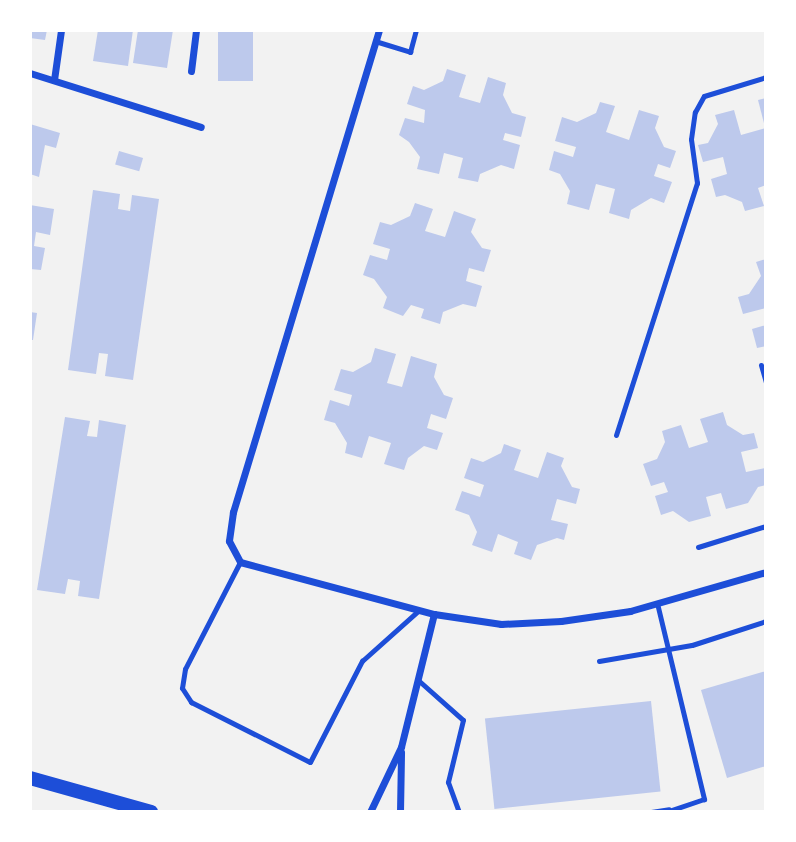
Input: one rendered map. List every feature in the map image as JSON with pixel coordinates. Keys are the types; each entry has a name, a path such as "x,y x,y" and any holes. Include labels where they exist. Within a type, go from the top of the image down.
{"main road":[{"path":"30,778 151,812"}],"street":[{"path":"54,80 61,30"},
{"path":"191,71 196,30"},
{"path":"379,30 233,512 229,541 240,562 434,614 500,624 561,621 657,604 766,572"},
{"path":"30,73 201,127"},
{"path":"369,812 401,747 434,614"},
{"path":"400,812 401,747"}],"lane":[{"path":"375,41 410,52 416,30"},
{"path":"617,435 697,183 691,139 695,112 704,96 766,77"},
{"path":"761,365 766,383"},
{"path":"698,547 766,526"},
{"path":"240,562 185,669 182,688 191,702 310,762 362,661 419,610"},
{"path":"651,812 668,811 704,799 657,604"},
{"path":"599,662 692,645 766,621"},
{"path":"418,680 463,720 448,782 459,812"}],"building":[{"path":"30,30 47,30 45,40 30,38"},
{"path":"98,30 133,30 128,66 93,61"},
{"path":"138,30 173,30 167,68 133,63"},
{"path":"218,30 253,30 253,81 218,81"},
{"path":"447,69 466,75 459,97 480,103 488,77 506,83 503,95 512,113 526,117 521,137 505,133 503,140 520,145 514,169 501,165 480,174 478,182 458,178 463,158 444,153 439,174 417,169 420,157 409,142 399,135 405,118 424,123 425,110 407,104 413,86 424,90 443,81"},
{"path":"766,98 766,127 765,127 758,100"},
{"path":"600,102 615,106 606,132 629,140 639,110 659,116 655,128 664,147 676,151 670,168 658,164 654,176 672,182 664,203 651,198 631,210 629,219 609,213 615,189 596,184 589,210 567,204 570,191 560,174 549,170 554,151 573,157 576,147 555,141 562,117 577,122 596,113"},
{"path":"734,110 741,135 766,128 766,185 758,188 764,206 745,211 742,202 725,195 716,197 711,179 727,174 723,157 703,162 698,145 708,143 718,124 715,115"},
{"path":"30,124 60,133 56,148 45,145 39,177 30,174"},
{"path":"119,151 143,158 139,171 115,164"},
{"path":"93,190 120,194 118,209 130,211 132,195 159,199 133,380 105,376 108,354 99,353 96,374 68,370"},
{"path":"415,203 433,209 425,231 445,237 454,211 476,219 471,232 482,248 491,250 484,272 469,268 466,281 482,286 476,307 463,304 443,312 440,324 421,318 424,309 411,305 403,316 383,308 387,297 374,279 363,275 370,255 387,260 390,249 373,244 380,222 391,225 410,216"},
{"path":"30,205 54,209 50,235 36,232 34,246 45,248 41,270 30,269"},
{"path":"766,259 766,308 743,314 738,297 749,294 761,276 756,262"},
{"path":"30,312 37,313 33,340 30,340"},
{"path":"766,325 766,346 757,348 752,329"},
{"path":"375,348 396,354 387,383 402,387 411,356 437,364 434,377 444,395 453,398 446,419 431,414 427,428 443,433 437,450 424,446 408,458 404,470 384,464 391,443 369,436 362,458 345,453 347,443 335,423 324,420 330,400 349,406 352,395 334,390 341,369 353,372 371,362"},
{"path":"723,412 727,425 743,435 754,433 758,448 741,452 746,472 765,468 766,485 758,487 748,503 726,509 721,493 706,497 711,516 689,522 673,511 661,515 655,496 668,492 664,482 651,486 643,464 657,459 665,442 662,431 681,425 689,448 708,442 700,419"},
{"path":"65,417 90,421 87,436 97,437 99,420 126,425 99,599 78,596 80,581 68,579 65,594 37,590"},
{"path":"504,444 521,450 514,470 538,478 547,452 564,458 561,466 572,487 580,489 576,504 557,499 551,520 568,524 564,540 557,538 537,545 531,560 514,554 518,542 498,534 492,552 472,545 477,532 469,515 455,510 462,491 480,497 484,485 464,478 471,458 483,462 501,453"},
{"path":"766,671 766,766 727,778 701,690"},
{"path":"651,701 661,792 494,809 485,718"}]}
